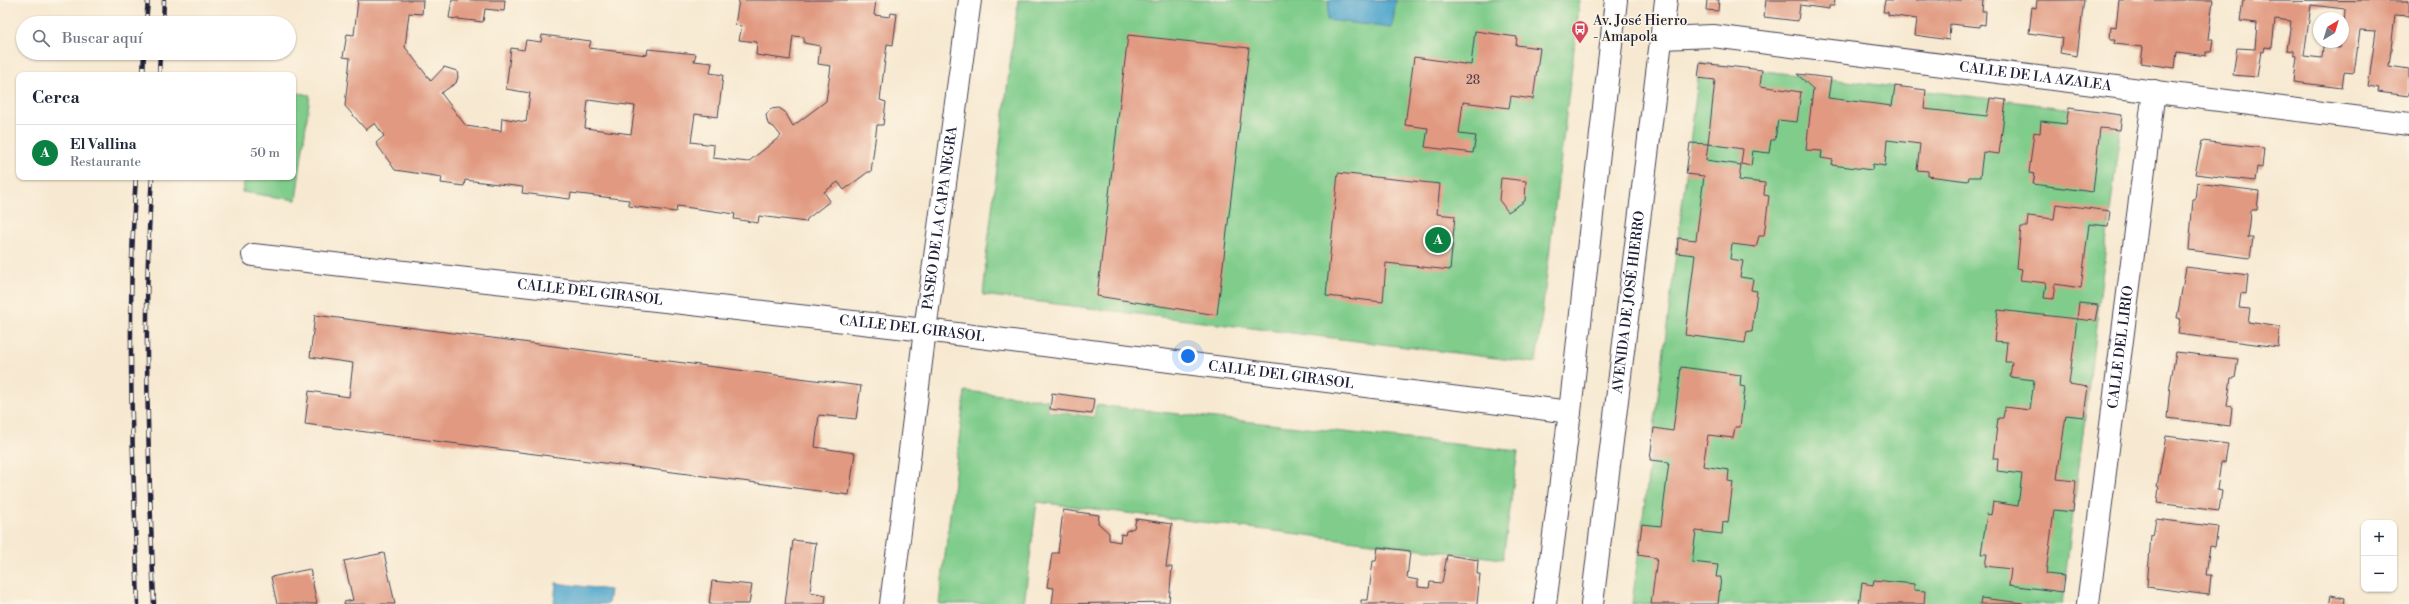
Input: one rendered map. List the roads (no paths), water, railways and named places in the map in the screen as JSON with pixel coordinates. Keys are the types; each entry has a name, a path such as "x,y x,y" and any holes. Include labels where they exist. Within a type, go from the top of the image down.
{"street":[{"name":"PASEO DE LA CAPA NEGRA","path":"891,604 925,330 970,0"},
{"path":"1545,604 1570,412 1616,0"},
{"name":"AVENIDA DE JOSÉ HIERRO","path":"1592,604 1666,0"},
{"name":"CALLE DE LA AZALEA","path":"1661,38 1713,36 2409,124"},
{"name":"CALLE DEL LIRIO","path":"2088,604 2154,91"},
{"name":"CALLE DEL GIRASOL","path":"253,255 925,330 1570,412"}],"water":[{"path":"1329,0 1396,0 1392,28 1327,20"},
{"path":"556,583 610,590 608,604 554,604"}],"railway":[{"path":"147,16 148,0"},
{"path":"163,16 164,0"},
{"path":"143,72 144,60"},
{"path":"159,72 160,60"},
{"path":"136,180 131,284 131,390 138,604"},
{"path":"152,180 147,284 147,390 154,604"}],"place":[{"name":"Av. José Hierro - Amapola","path":"1580,44"},
{"name":"El Vallina","path":"1438,240"}]}
